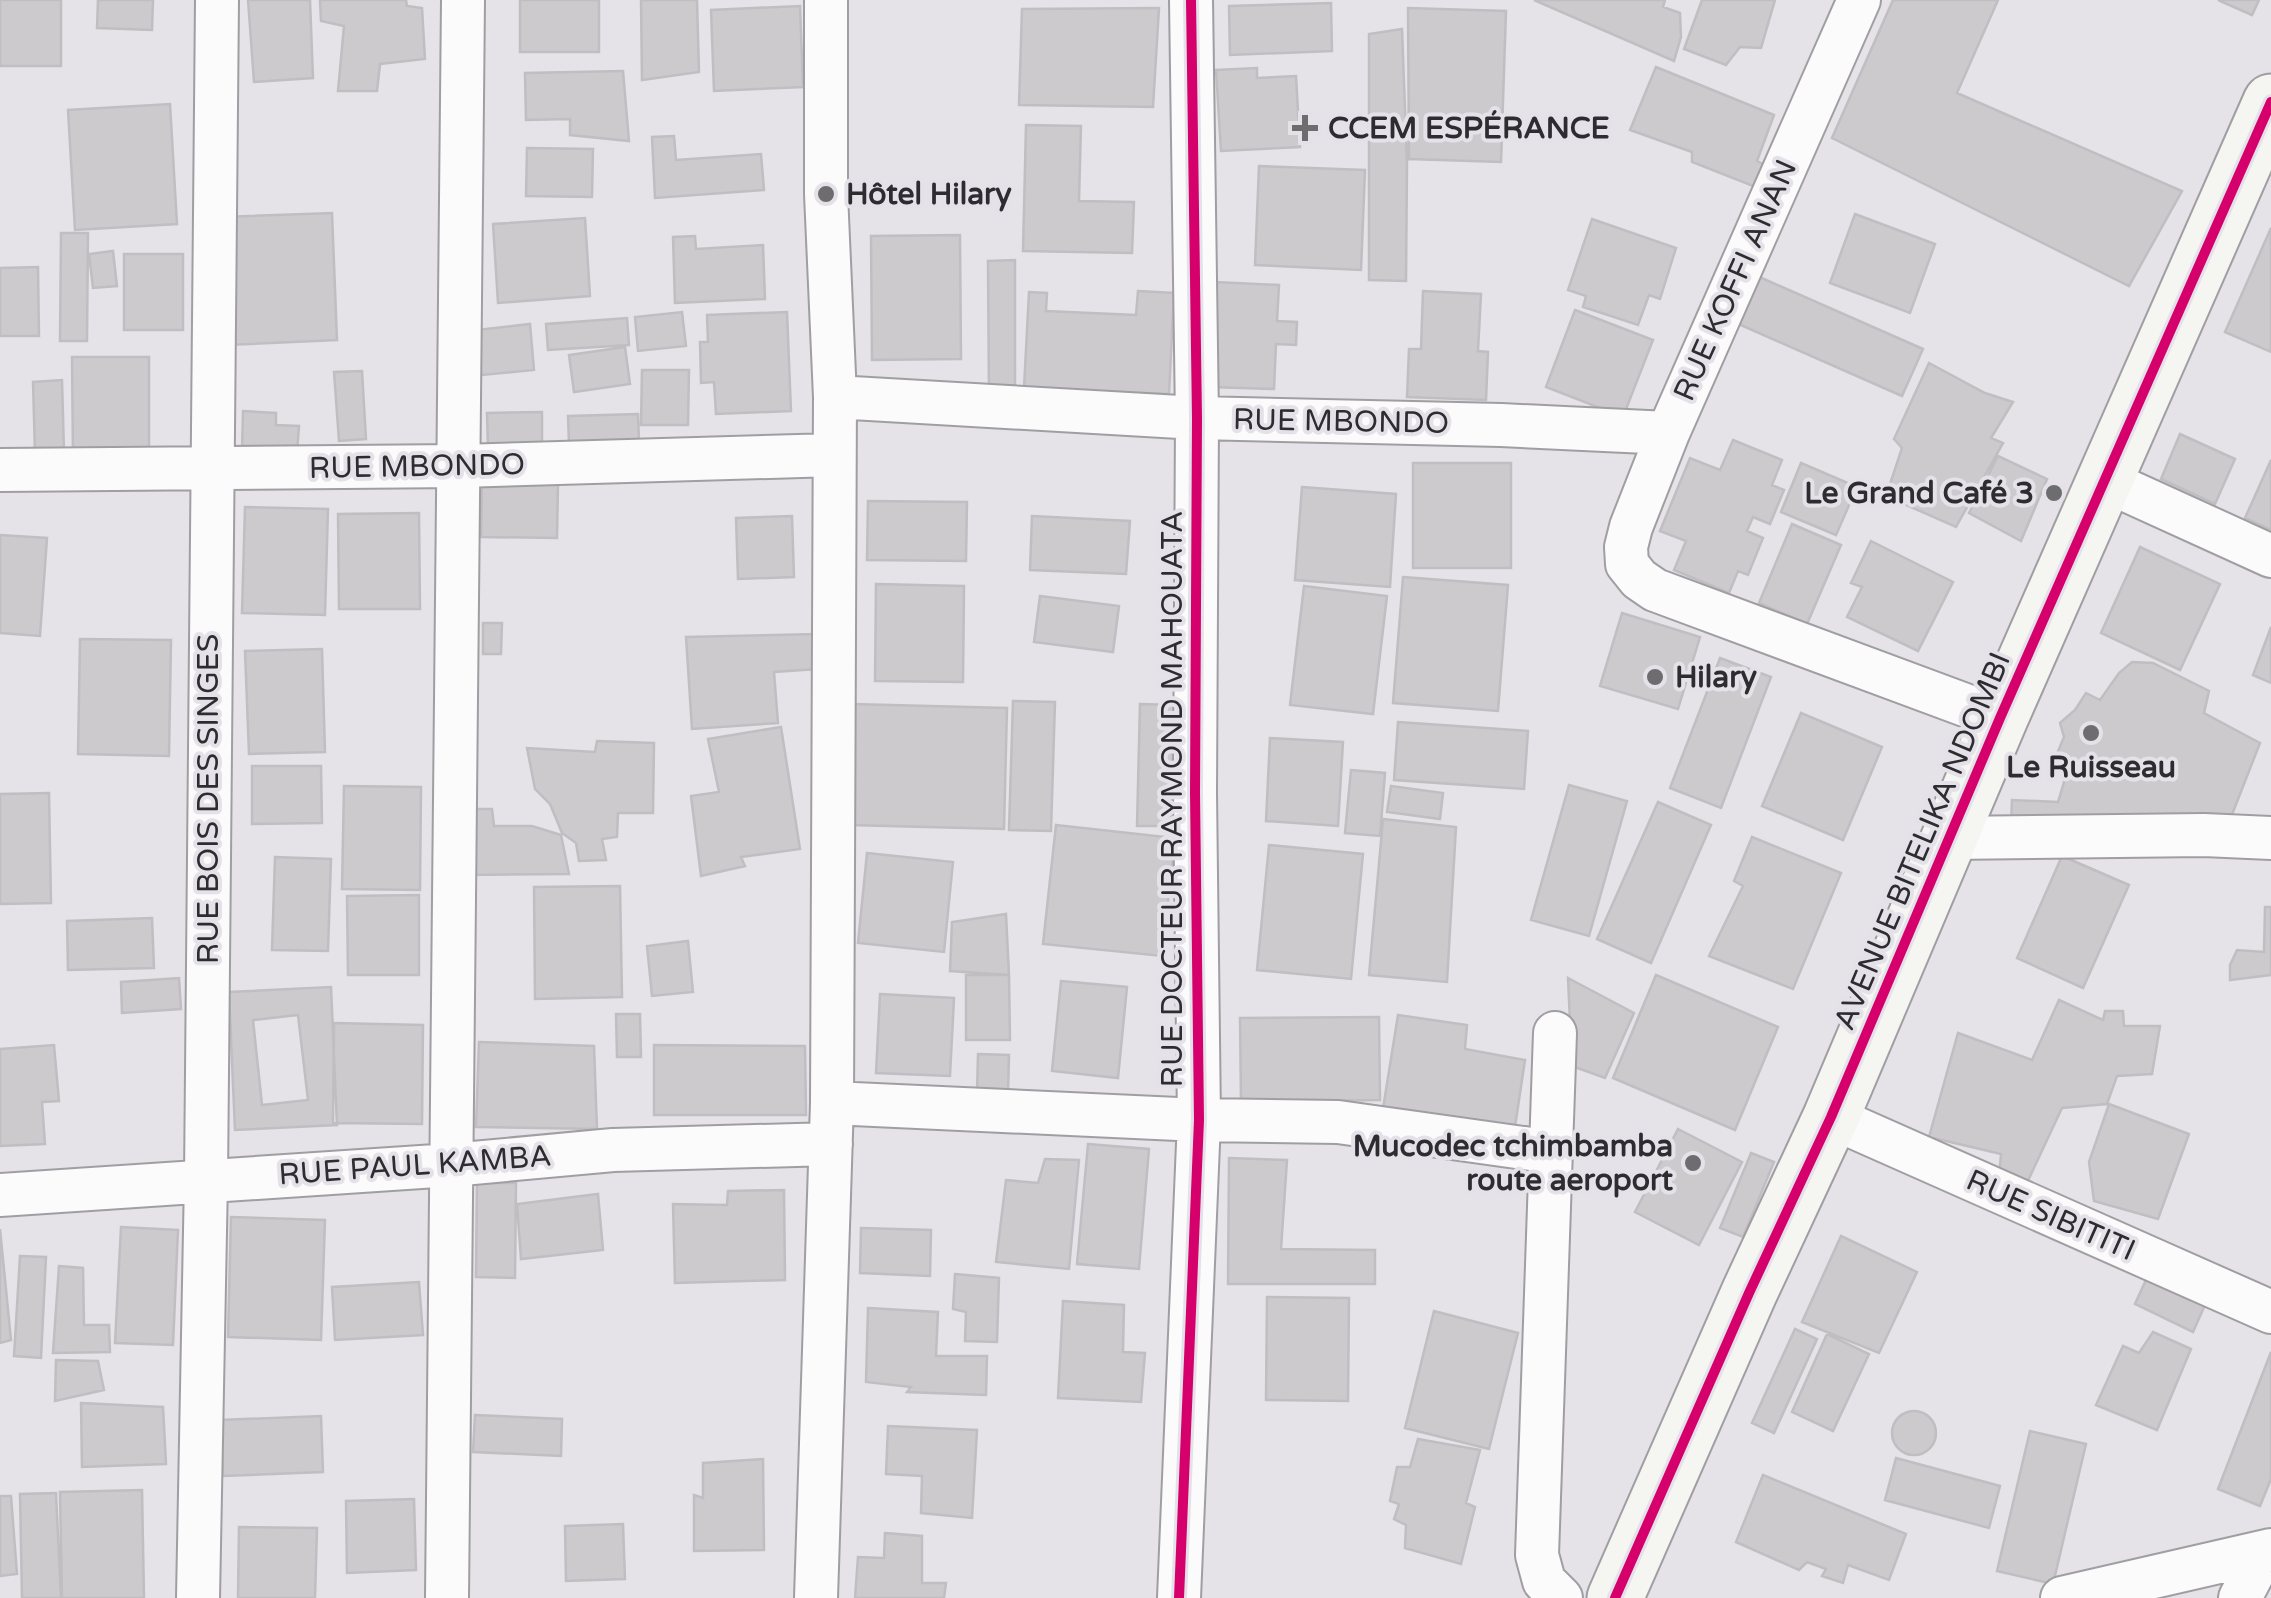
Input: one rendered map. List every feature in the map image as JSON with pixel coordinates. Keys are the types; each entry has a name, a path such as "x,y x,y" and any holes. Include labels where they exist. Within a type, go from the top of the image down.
{"street":[{"name":"RUE BOIS DES SINGES","path":"198,1598 206,1179 217,0"},
{"path":"447,1598 463,0"},
{"path":"816,1598 832,1123 835,397 826,194 826,0"},
{"name":"RUE DOCTEUR RAYMOND MAHOUATA","path":"1179,1598 1198,1120 1197,418 1191,0"},
{"name":"RUE KOFFI ANAN","path":"1858,0 1668,433 1631,527 1627,564 1638,579 1655,590 2000,718"},
{"name":"AVENUE BITELIKA NDOMBI","path":"1615,1598 1749,1293 1832,1117 2104,480 2258,167 2271,102"},
{"name":"RUE MBONDO","path":"835,397 1197,418 1668,433"},
{"name":"RUE MBONDO","path":"0,470 460,466 834,455"},
{"path":"2104,480 2271,556"},
{"path":"1950,838 2271,838"},
{"path":"1555,1033 1537,1555 1544,1581 1561,1598"},
{"name":"RUE SIBITITI","path":"1832,1117 2271,1312"},
{"name":"RUE PAUL KAMBA","path":"0,1195 450,1165 832,1123 1338,1122 1552,1152"},
{"path":"2062,1598 2268,1551"},
{"path":"2240,1598 2268,1551"}],"building":[{"path":"0,0 61,0 61,66 0,66"},
{"path":"98,0 153,0 152,30 97,28"},
{"path":"248,0 310,0 313,78 254,82"},
{"path":"320,0 406,0 407,6 422,8 425,59 380,64 377,91 338,91 344,26 321,21"},
{"path":"520,0 599,0 599,52 520,52"},
{"path":"641,0 697,0 699,72 642,80"},
{"path":"1534,0 1665,0 1663,7 1680,13 1681,37 1674,61"},
{"path":"1702,0 1775,0 1761,48 1740,47 1726,65 1684,49"},
{"path":"1893,0 1998,0 1957,93 2182,191 2129,286 1832,138"},
{"path":"2218,0 2259,0 2252,15"},
{"path":"1331,3 1332,51 1230,55 1229,6"},
{"path":"800,6 803,87 714,91 711,10"},
{"path":"1159,8 1153,107 1019,105 1022,9"},
{"path":"1408,8 1506,11 1501,162 1409,159"},
{"path":"1402,29 1406,281 1369,280 1369,34"},
{"path":"1656,67 1774,115 1757,161 1765,165 1753,186 1692,162 1692,152 1630,130"},
{"path":"1257,68 1257,78 1296,76 1300,147 1221,151 1216,70"},
{"path":"623,71 629,141 570,135 570,119 526,120 525,73"},
{"path":"170,104 177,224 75,230 68,110"},
{"path":"1026,125 1081,126 1079,201 1134,202 1132,253 1023,251"},
{"path":"674,136 676,160 761,154 764,190 655,198 652,137"},
{"path":"527,148 593,149 592,197 526,196"},
{"path":"1259,166 1365,170 1361,270 1255,265"},
{"path":"332,213 337,340 228,345 223,217"},
{"path":"1855,214 1935,244 1910,313 1830,283"},
{"path":"585,218 590,296 498,303 493,224"},
{"path":"1592,219 1676,248 1660,299 1649,295 1638,325 1583,307 1586,296 1568,290"},
{"path":"2271,228 2271,352 2225,332"},
{"path":"61,233 88,233 87,341 60,341"},
{"path":"960,235 961,359 872,360 871,236"},
{"path":"695,236 696,249 763,245 765,299 675,303 673,237"},
{"path":"113,251 117,286 93,288 89,254"},
{"path":"124,254 183,254 183,330 124,330"},
{"path":"1015,260 1015,399 989,399 988,261"},
{"path":"38,267 39,336 0,336 0,268"},
{"path":"1755,275 1923,349 1902,396 1734,322"},
{"path":"1215,282 1279,285 1277,321 1297,322 1296,345 1276,344 1274,389 1210,387"},
{"path":"1138,291 1174,293 1169,394 1024,388 1029,292 1047,293 1046,311 1136,315"},
{"path":"1423,291 1481,294 1478,351 1488,352 1486,400 1407,397 1409,349 1421,349"},
{"path":"1575,310 1653,340 1623,417 1546,387"},
{"path":"682,312 686,346 638,351 635,317"},
{"path":"787,312 791,411 716,414 714,382 701,383 700,342 708,342 707,315"},
{"path":"627,318 629,345 548,350 546,324"},
{"path":"530,324 534,370 472,376 468,331"},
{"path":"625,347 630,384 574,392 569,355"},
{"path":"72,357 149,357 149,456 73,456"},
{"path":"1929,363 1985,393 2013,402 1991,438 2003,443 1956,527 1886,496 1902,448 1894,439"},
{"path":"642,370 689,370 688,425 641,425"},
{"path":"362,371 366,439 339,441 334,372"},
{"path":"62,380 64,452 35,453 33,382"},
{"path":"243,411 276,413 276,425 299,426 297,453 242,450"},
{"path":"542,412 542,448 488,449 487,413"},
{"path":"638,414 639,442 569,444 568,416"},
{"path":"2180,434 2235,459 2215,504 2161,479"},
{"path":"1733,440 1782,460 1772,485 1784,490 1770,524 1753,517 1747,531 1763,538 1748,575 1738,571 1729,593 1674,570 1686,541 1660,531 1690,458 1720,470"},
{"path":"1998,456 2047,479 2021,541 1969,513"},
{"path":"2271,460 2271,530 2245,518"},
{"path":"1413,463 1511,463 1511,568 1413,568"},
{"path":"1801,463 1857,487 1836,535 1781,512"},
{"path":"482,483 558,484 557,538 481,537"},
{"path":"1302,487 1396,494 1390,587 1295,580"},
{"path":"868,501 967,502 966,561 867,560"},
{"path":"245,507 328,509 325,615 242,613"},
{"path":"419,513 420,609 339,609 338,514"},
{"path":"792,516 794,577 738,579 736,518"},
{"path":"1032,516 1130,521 1126,574 1030,570"},
{"path":"1792,524 1841,545 1807,624 1759,603"},
{"path":"0,535 47,538 40,636 0,633"},
{"path":"1871,541 1953,582 1918,651 1847,617 1862,587 1851,583"},
{"path":"2140,547 2220,584 2180,670 2101,633"},
{"path":"1403,577 1508,585 1498,711 1393,703"},
{"path":"876,584 964,586 963,682 875,681"},
{"path":"1304,586 1387,596 1373,714 1290,705"},
{"path":"1040,596 1119,606 1113,652 1034,642"},
{"path":"1622,613 1700,637 1678,709 1600,686"},
{"path":"483,623 502,623 501,654 483,654"},
{"path":"2271,627 2271,683 2253,675"},
{"path":"817,634 817,669 774,672 778,723 692,729 686,637"},
{"path":"80,639 171,640 169,756 78,754"},
{"path":"322,649 325,752 249,754 245,651"},
{"path":"1720,658 1771,677 1721,808 1670,788"},
{"path":"2132,662 2153,663 2209,691 2204,713 2260,743 2226,830 2011,823 2012,800 2058,802 2071,759 2056,756 2064,737 2060,723 2086,693 2100,700"},
{"path":"1013,701 1055,702 1051,831 1009,830"},
{"path":"852,704 1007,708 1004,829 849,825"},
{"path":"1140,704 1174,705 1171,826 1137,826"},
{"path":"1801,713 1882,747 1843,840 1762,806"},
{"path":"1398,722 1528,731 1524,789 1394,780"},
{"path":"781,727 800,849 741,857 745,866 701,876 691,796 719,792 708,739"},
{"path":"1270,738 1343,742 1338,826 1266,821"},
{"path":"597,741 654,743 653,813 618,813 617,837 602,839 606,860 579,861 576,843 562,833 550,804 535,789 527,748 595,752"},
{"path":"252,766 321,766 322,823 252,824"},
{"path":"1351,770 1385,773 1380,836 1345,833"},
{"path":"1569,785 1627,801 1589,936 1531,920"},
{"path":"344,786 421,787 420,890 342,889"},
{"path":"1391,786 1443,793 1440,819 1387,812"},
{"path":"49,793 51,903 0,904 0,794"},
{"path":"1658,802 1711,825 1651,963 1597,939"},
{"path":"471,809 492,809 494,826 532,826 561,835 569,874 468,875"},
{"path":"1383,819 1456,827 1447,982 1369,975"},
{"path":"1056,825 1175,838 1162,956 1043,944"},
{"path":"1752,837 1841,873 1793,989 1709,956 1743,886 1734,881"},
{"path":"1269,845 1363,854 1351,979 1257,970"},
{"path":"867,853 953,862 944,952 858,943"},
{"path":"2062,856 2129,885 2083,988 2017,958"},
{"path":"275,857 331,859 328,951 272,950"},
{"path":"620,886 622,997 535,999 534,887"},
{"path":"419,895 419,975 348,975 347,896"},
{"path":"2265,907 2271,907 2271,975 2230,980 2230,965 2237,950 2264,952"},
{"path":"1006,914 1009,975 950,971 952,922"},
{"path":"152,918 154,968 68,970 67,921"},
{"path":"688,941 693,992 652,996 647,946"},
{"path":"966,975 1009,975 1010,1040 966,1040"},
{"path":"1656,975 1778,1027 1735,1130 1613,1078"},
{"path":"179,978 181,1009 122,1013 121,982"},
{"path":"1568,978 1634,1013 1605,1078 1572,1066"},
{"path":"1061,981 1127,987 1118,1078 1052,1071"},
{"path":"331,987 337,1125 235,1130 229,992","holes":["298,1015 308,1100 262,1105 253,1020"]},
{"path":"880,994 954,998 950,1076 876,1073"},
{"path":"2059,1000 2103,1020 2105,1011 2123,1011 2124,1026 2160,1026 2152,1074 2117,1076 2107,1104 2062,1108 2026,1185 1999,1177 2001,1154 1929,1137 1958,1033 2032,1060"},
{"path":"616,1014 640,1014 641,1057 617,1057"},
{"path":"1398,1015 1467,1025 1465,1049 1525,1060 1515,1127 1382,1115"},
{"path":"1379,1017 1380,1100 1241,1102 1240,1018"},
{"path":"334,1023 423,1025 422,1124 333,1123"},
{"path":"479,1042 594,1046 597,1129 476,1127"},
{"path":"54,1045 59,1101 42,1102 45,1144 0,1146 0,1049"},
{"path":"654,1045 805,1046 806,1115 654,1115"},
{"path":"978,1054 1009,1055 1008,1093 977,1093"},
{"path":"2109,1104 2189,1134 2158,1219 2094,1201 2089,1162"},
{"path":"1678,1129 1742,1162 1699,1245 1635,1212"},
{"path":"1088,1144 1149,1149 1139,1269 1077,1264"},
{"path":"1751,1153 1774,1162 1743,1237 1720,1228"},
{"path":"1229,1158 1287,1160 1281,1249 1375,1250 1375,1284 1228,1284"},
{"path":"1045,1159 1079,1160 1069,1269 996,1262 1006,1180 1038,1183"},
{"path":"477,1183 516,1183 515,1278 476,1277"},
{"path":"784,1190 785,1280 675,1283 673,1204 727,1205 728,1191"},
{"path":"598,1194 603,1250 521,1259 517,1204"},
{"path":"231,1217 325,1220 321,1340 228,1337"},
{"path":"121,1227 178,1230 173,1345 115,1343"},
{"path":"861,1228 931,1230 930,1276 860,1273"},
{"path":"0,1229 11,1340 0,1343"},
{"path":"1841,1236 1917,1272 1879,1353 1802,1322"},
{"path":"20,1256 46,1257 41,1358 14,1356"},
{"path":"59,1266 83,1268 84,1325 109,1325 110,1352 53,1353"},
{"path":"2150,1271 2208,1298 2193,1332 2135,1304"},
{"path":"955,1274 999,1278 997,1342 965,1341 966,1312 953,1309"},
{"path":"419,1282 423,1335 335,1340 332,1287"},
{"path":"1267,1297 1349,1298 1348,1401 1266,1400"},
{"path":"1063,1301 1124,1305 1123,1352 1145,1353 1141,1402 1058,1398"},
{"path":"868,1308 938,1312 936,1356 987,1356 986,1395 907,1392 911,1387 866,1382"},
{"path":"1434,1311 1518,1333 1489,1449 1405,1428"},
{"path":"1795,1329 1817,1339 1774,1433 1752,1423"},
{"path":"2153,1332 2191,1349 2157,1430 2096,1405 2123,1346 2139,1353"},
{"path":"1827,1334 1869,1354 1833,1431 1792,1412"},
{"path":"2271,1352 2271,1479 2260,1506 2218,1489"},
{"path":"56,1360 98,1361 104,1390 55,1401"},
{"path":"81,1403 163,1407 166,1464 82,1467"},
{"path":"1914,1411 1930,1417 1936,1433 1930,1449 1914,1455 1898,1449 1892,1433 1898,1417"},
{"path":"475,1415 562,1419 561,1456 473,1452"},
{"path":"321,1416 323,1472 223,1476 220,1420"},
{"path":"888,1426 977,1430 972,1518 921,1513 922,1476 886,1474"},
{"path":"2030,1431 2086,1444 2053,1584 1997,1571"},
{"path":"1418,1439 1480,1450 1466,1503 1475,1507 1461,1564 1405,1548 1406,1525 1394,1519 1399,1504 1390,1501 1397,1467 1410,1467"},
{"path":"1896,1458 2000,1486 1989,1528 1885,1500"},
{"path":"763,1459 764,1550 694,1551 694,1495 703,1498 703,1463"},
{"path":"1763,1475 1906,1534 1889,1580 1848,1565 1843,1583 1822,1576 1826,1569 1807,1562 1799,1570 1736,1542"},
{"path":"142,1490 144,1598 62,1598 60,1492"},
{"path":"56,1493 61,1598 22,1598 20,1494"},
{"path":"0,1496 11,1496 17,1574 0,1576"},
{"path":"414,1499 416,1570 347,1573 346,1501"},
{"path":"623,1524 625,1579 566,1581 565,1526"},
{"path":"239,1527 317,1528 315,1598 238,1598"},
{"path":"885,1533 922,1536 922,1583 946,1583 944,1598 855,1598 858,1557 884,1558"}],"cycle path":[{"path":"1179,1598 1199,1120 1195,793 1197,418 1191,0"},
{"path":"1615,1598 1831,1117 2000,718 2271,102"}],"place":[{"name":"CCEM ESPÉRANCE","path":"1305,128"},
{"name":"Hôtel Hilary","path":"826,194"},
{"name":"Le Grand Café 3","path":"2054,493"},
{"name":"Hilary","path":"1655,677"},
{"name":"Le Ruisseau","path":"2091,733"},
{"name":"Mucodec tchimbamba route aeroport","path":"1693,1163"}]}
